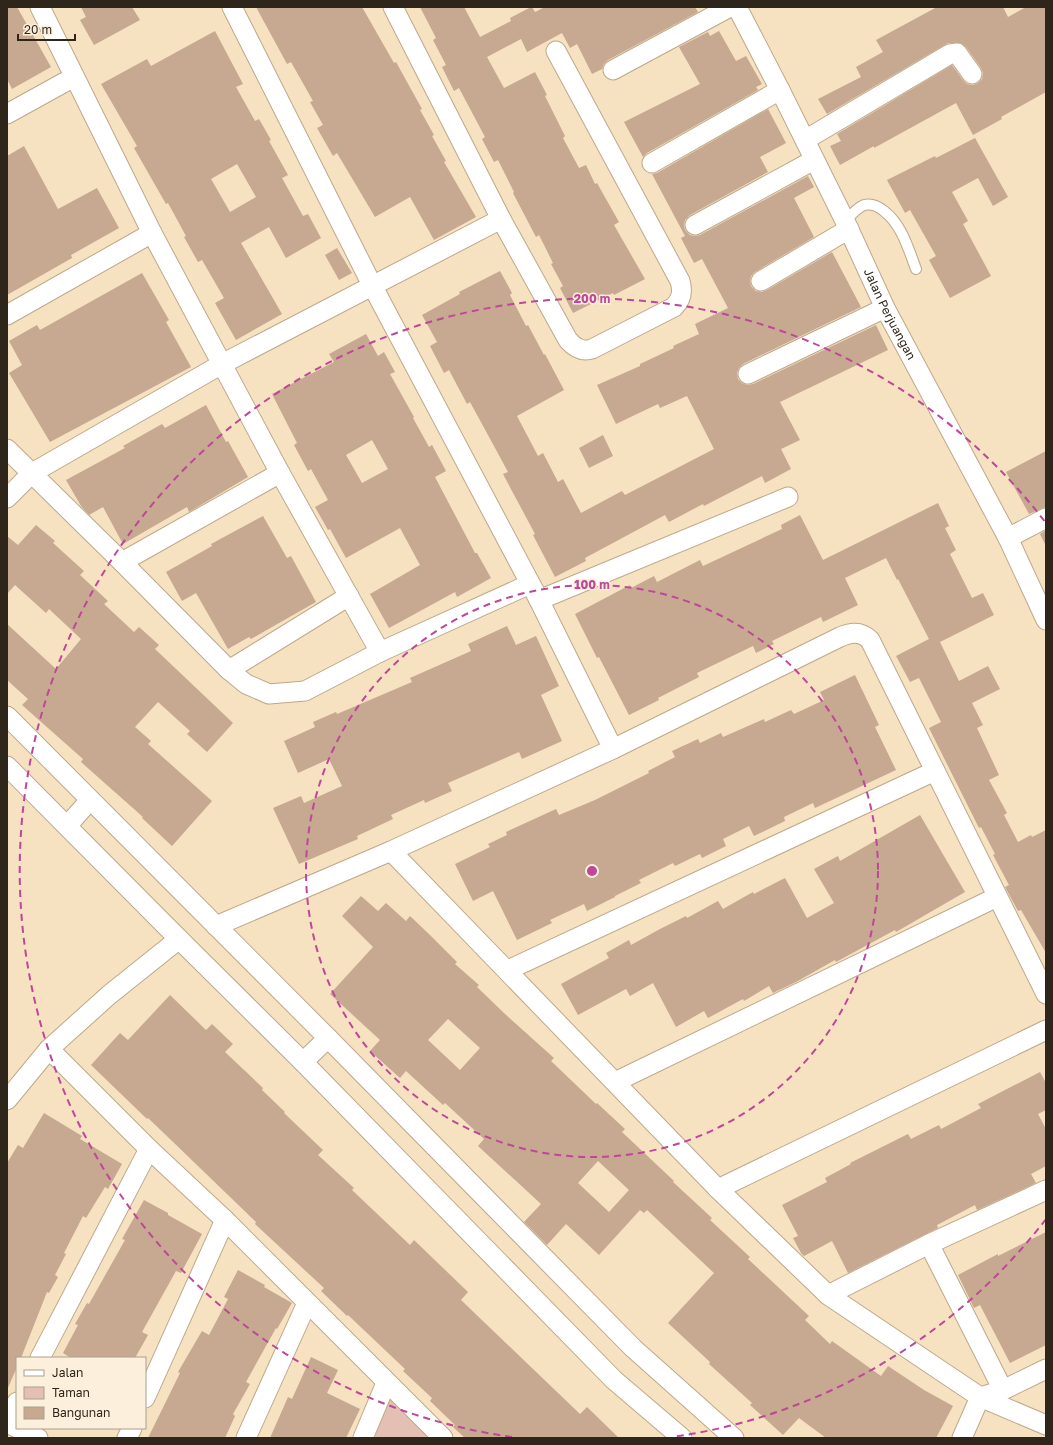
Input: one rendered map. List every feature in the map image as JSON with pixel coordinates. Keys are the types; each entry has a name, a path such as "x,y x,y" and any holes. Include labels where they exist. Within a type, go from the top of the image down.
{"street":[{"path":"40,7 152,233 280,473 380,652"},
{"path":"232,7 373,287 534,592 613,749"},
{"path":"393,7 501,219 568,340 574,346 584,350 592,349 674,307 680,300 682,289 680,281 556,51"},
{"path":"612,70 730,7"},
{"name":"Jalan Perjuangan","path":"737,7 847,225 885,308 1008,538 1046,620"},
{"path":"805,140 950,54 957,53 972,74"},
{"path":"7,114 74,77"},
{"path":"652,162 780,90"},
{"path":"695,225 814,160"},
{"path":"7,498 32,473 222,364 373,287 501,219"},
{"path":"760,281 847,225"},
{"path":"7,315 152,233"},
{"path":"748,374 885,308"},
{"path":"7,449 229,670 246,684 269,694 305,691 380,652 534,592 788,497"},
{"path":"122,562 280,473"},
{"path":"1008,538 1046,518"},
{"path":"229,670 349,596"},
{"path":"216,926 391,851 613,749 840,636 849,633 856,633 864,634 870,640 1046,994"},
{"path":"7,716 328,1038 633,1348 734,1438"},
{"path":"7,766 303,1062 614,1380 682,1438"},
{"path":"508,970 935,771"},
{"path":"68,826 90,800"},
{"path":"391,851 508,970 718,1189 828,1295 980,1398 1046,1425"},
{"path":"615,1082 997,897"},
{"path":"7,1100 49,1049 109,995 179,939"},
{"path":"718,1189 1046,1030"},
{"path":"303,1062 328,1038"},
{"path":"49,1049 149,1149 225,1220 386,1383 443,1438"},
{"path":"41,1357 149,1149"},
{"path":"828,1295 929,1244 1046,1190"},
{"path":"146,1396 225,1220"},
{"path":"929,1244 1003,1390"},
{"path":"246,1438 307,1303"},
{"path":"962,1438 980,1398 1003,1390 1046,1369"},
{"path":"363,1438 386,1383"},
{"path":"16,1404 7,1422 16,1427"},
{"path":"21,1429 38,1438"},
{"path":"127,1438 132,1429"}],"lane":[{"path":"847,225 856,211 864,205 878,206 893,218 904,236 916,269"}],"green space":[{"path":"387,1384 440,1438 365,1438"}],"building":[{"path":"7,7 17,7 51,67 12,89 7,79"},
{"path":"81,7 132,7 140,20 94,45 80,20 86,17"},
{"path":"256,7 362,7 394,63 396,62 422,109 420,110 434,135 432,136 446,161 444,162 476,217 434,240 410,197 375,217 337,153 333,156 317,128 323,125 310,102 313,101 291,62 287,64"},
{"path":"420,7 464,7 480,37 511,21 510,18 531,7 535,12 545,7 695,7 698,12 608,60 602,69 592,74 577,44 570,48 562,33 527,52 521,39 487,57 504,88 535,72 565,136 563,138 579,168 586,165 595,184 597,183 619,222 614,225 645,279 614,295 613,293 573,313 560,288 563,286 551,264 553,263 539,235 536,237 498,160 494,162 482,139 485,137 459,88 454,91 442,67 446,65 433,40 436,38"},
{"path":"937,7 1003,7 1008,17 1026,7 1046,7 1046,92 1001,117 1002,119 973,135 956,103 840,165 830,146 841,141 837,134 952,65 967,84 973,85 982,79 983,73 981,68 966,47 961,43 948,43 827,114 818,99 861,77 856,67 883,52 876,40"},
{"path":"215,31 243,84 236,87 255,121 259,119 271,140 269,141 288,175 282,178 303,216 308,214 321,238 286,258 269,227 241,243 282,314 236,340 215,303 224,298 202,260 198,262 168,203 166,204 134,148 137,146 101,84 147,59 151,66","holes":["237,164 256,197 230,212 211,179"]},
{"path":"719,31 736,61 746,56 762,84 756,87 758,90 647,153 643,157 624,122 700,84 679,47 708,32 710,36"},
{"path":"768,109 786,143 760,157 768,172 690,215 685,220 685,230 690,235 700,235 808,176 814,187 794,198 814,237 755,272 751,276 751,286 756,291 762,292 767,290 832,252 861,307 743,364 737,373 738,379 747,385 753,384 876,325 888,350 780,402 800,440 781,449 791,469 765,483 762,476 669,522 665,515 585,558 586,561 555,577 533,535 535,534 503,474 508,472 488,435 470,402 467,404 449,370 444,373 430,346 437,342 422,315 460,294 459,292 500,271 512,293 510,295 526,326 528,325 564,390 517,416 538,456 543,453 558,482 563,479 581,513 622,491 625,495 714,449 687,396 660,408 658,404 616,424 597,385 640,366 640,364 674,348 673,346 699,334 695,324 728,308 702,259 694,263 681,238 685,236 652,174 657,173"},
{"path":"975,138 1008,197 993,206 978,178 952,192 968,221 963,224 991,276 950,298 929,260 936,256 910,210 905,213 887,180 935,156 936,158"},
{"path":"24,146 58,209 97,188 119,228 71,255 72,258 7,295 7,156"},
{"path":"337,248 352,273 339,280 325,255"},
{"path":"142,273 169,320 166,322 191,367 50,442 9,373 22,365 9,341 37,325 40,330"},
{"path":"366,334 378,356 384,352 395,372 390,374 429,447 432,445 446,471 435,477 475,553 477,553 491,578 457,597 455,592 389,628 370,594 420,565 400,528 346,558 330,529 328,530 315,507 328,500 311,469 308,471 294,445 297,443 272,394 334,362 329,354","holes":["372,440 388,469 362,483 346,455"]},
{"path":"206,405 226,442 228,441 248,477 189,512 187,507 123,544 103,507 89,515 81,506 66,480 125,448 123,446 162,424 165,428"},
{"path":"603,435 613,456 589,468 579,448"},
{"path":"1046,451 1046,507 1029,514 1006,472"},
{"path":"938,503 949,526 945,528 956,550 950,554 972,598 983,593 994,615 940,642 959,681 988,666 1000,689 972,703 983,725 977,728 999,775 989,780 1007,813 1004,815 1018,842 1031,835 1032,837 1046,830 1046,953 1021,910 1018,911 1005,887 1009,885 993,855 995,854 981,827 979,828 929,728 941,722 919,678 910,682 896,656 929,639 886,558 845,578 858,605 823,622 821,617 772,641 774,644 756,653 753,646 697,673 699,677 629,715 599,657 597,658 575,614 630,585 631,588 654,576 657,582 700,560 703,566 782,529 781,525 800,515 823,560"},
{"path":"263,516 287,558 291,556 316,602 251,639 249,637 228,649 196,593 182,601 166,572 212,546 211,544"},
{"path":"36,525 55,541 53,543 84,571 80,575 108,601 104,604 134,632 139,627 159,645 155,649 233,723 207,752 187,734 190,731 158,702 135,727 151,741 148,744 212,801 172,846 142,818 143,817 81,762 83,759 22,705 28,699 7,680 7,624 56,669 81,639 49,609 46,613 15,585 7,594 7,536 18,545"},
{"path":"1046,530 1046,546 1040,534"},
{"path":"507,626 516,645 536,636 559,686 541,695 562,741 522,759 519,752 448,783 452,791 425,803 424,800 391,815 393,819 357,836 358,839 299,864 273,808 301,796 304,803 342,786 329,759 298,773 284,741 315,727 313,722 336,712 337,714 412,682 410,678 471,651 468,644"},
{"path":"855,675 879,725 875,727 896,770 815,808 813,803 784,817 785,821 754,836 749,826 723,839 726,846 702,858 700,854 675,866 673,863 639,880 641,883 587,911 584,904 550,920 552,923 517,940 493,891 473,901 455,864 490,847 488,844 507,835 506,832 556,809 559,815 595,800 649,773 648,771 675,757 672,751 698,739 700,743 721,733 723,737 764,719 765,722 791,710 794,714 824,700 820,692"},
{"path":"920,815 965,892 896,932 895,930 836,962 835,960 773,993 769,986 744,1001 743,999 708,1018 704,1011 676,1027 653,983 630,996 626,989 578,1015 561,984 609,958 606,953 629,940 631,945 718,901 723,909 753,892 754,894 785,878 807,918 834,903 814,869 838,856 840,861"},
{"path":"361,896 378,911 386,903 406,921 410,916 457,962 455,964 479,985 477,987 554,1058 551,1061 596,1104 597,1103 625,1129 622,1132 712,1218 710,1220 750,1257 748,1259 809,1316 805,1320 830,1344 832,1341 881,1376 888,1366 924,1390 953,1406 936,1438 826,1438 799,1418 783,1435 750,1405 752,1403 709,1364 710,1362 668,1323 714,1273 647,1210 644,1213 640,1210 599,1255 566,1224 547,1245 524,1222 541,1204 478,1146 484,1139 445,1103 443,1105 406,1071 400,1078 370,1051 380,1040 330,994 373,947 342,916","holes":["448,1019 480,1048 460,1070 428,1040","598,1161 629,1190 609,1212 578,1183"]},
{"path":"170,995 206,1030 212,1024 233,1044 225,1052 263,1088 262,1090 285,1112 284,1113 323,1150 318,1155 354,1188 352,1190 410,1245 414,1240 468,1292 461,1300 580,1414 587,1407 619,1438 465,1438 453,1427 455,1425 430,1401 432,1398 403,1371 405,1369 321,1291 324,1288 255,1224 256,1222 91,1065 120,1033 128,1040"},
{"path":"1040,1072 1046,1083 1046,1110 1038,1114 1046,1129 1046,1166 1031,1174 1036,1183 977,1210 975,1205 937,1225 938,1228 848,1273 832,1241 804,1256 801,1253 793,1238 798,1236 782,1205 827,1182 825,1178 851,1164 850,1163 908,1134 911,1139 939,1125 941,1129 981,1108 978,1104"},
{"path":"44,1113 82,1136 80,1139 122,1164 108,1189 105,1187 86,1218 83,1216 64,1253 66,1254 55,1275 58,1277 49,1293 47,1292 21,1357 16,1357 16,1369 7,1390 7,1163 18,1145 23,1148"},
{"path":"144,1200 202,1234 181,1273 176,1271 142,1332 148,1335 136,1357 69,1357 63,1353 78,1325 75,1324 87,1303 89,1304 125,1240 122,1239"},
{"path":"1046,1232 1046,1345 1010,1363 980,1305 974,1308 958,1275 998,1254 998,1256"},
{"path":"238,1270 265,1285 264,1287 292,1303 277,1329 276,1328 246,1382 250,1384 233,1414 235,1416 225,1438 148,1438 180,1373 178,1372 202,1331 209,1335 228,1299 224,1297"},
{"path":"311,1357 338,1370 327,1393 360,1409 346,1438 270,1438 288,1397 292,1399"}]}
